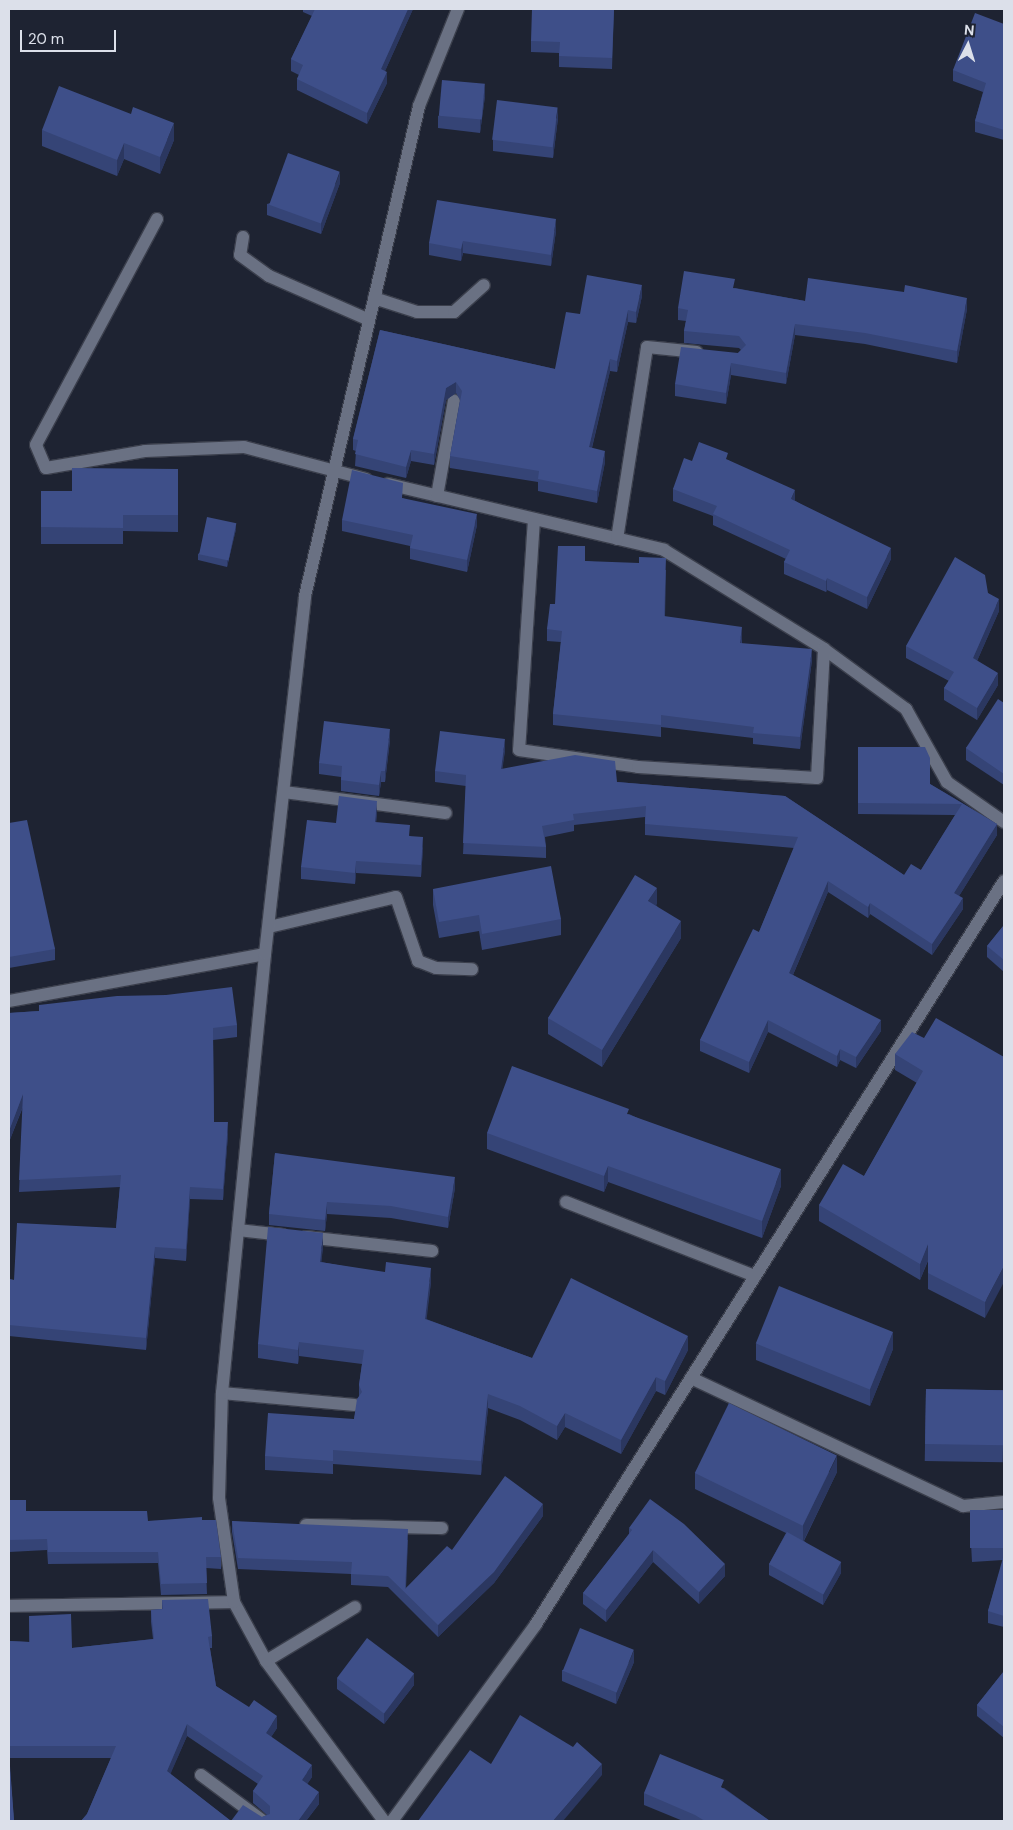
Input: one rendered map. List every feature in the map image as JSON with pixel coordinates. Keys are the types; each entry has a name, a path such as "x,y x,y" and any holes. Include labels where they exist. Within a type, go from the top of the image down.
{"street":[{"path":"384,1821 266,1661 234,1602 228,1524 219,1498 222,1393 265,954 305,596 419,106 458,9"},
{"path":"158,219 36,445 46,468 145,452 244,447 334,471 664,550 824,649 906,709 947,782 1004,822"},
{"path":"243,237 240,255 268,276 369,320"},
{"path":"374,298 417,312 454,312 484,285"},
{"path":"617,539 647,347 710,353"},
{"path":"437,496 454,402"},
{"path":"534,519 518,750 638,767 817,778 824,649"},
{"path":"284,792 446,813"},
{"path":"392,1821 536,1624 1004,881"},
{"path":"269,927 396,896 418,961 436,968 472,969"},
{"path":"9,1001 265,954"},
{"path":"566,1202 755,1276"},
{"path":"238,1230 432,1251"},
{"path":"691,1378 963,1506 1004,1502"},
{"path":"222,1393 354,1405"},
{"path":"290,1525 442,1528"},
{"path":"9,1606 234,1602"},
{"path":"266,1661 355,1607"},
{"path":"201,1775 263,1821"}],"building":[{"path":"315,9 408,9 381,69 387,72 367,113 297,79 303,65 291,59"},
{"path":"532,9 614,9 612,58 559,56 560,42 531,41"},
{"path":"975,13 1004,24 1004,130 975,121 986,83 953,70"},
{"path":"442,80 485,84 482,120 439,116"},
{"path":"59,86 131,114 133,107 174,123 160,157 124,143 117,160 42,130"},
{"path":"497,100 558,107 553,147 492,140"},
{"path":"288,153 340,172 321,223 269,205"},
{"path":"437,200 556,219 551,255 463,241 461,249 429,243"},
{"path":"684,271 735,279 733,288 805,301 808,278 904,292 905,285 967,298 957,351 865,333 795,324 786,373 731,363 726,393 675,384 681,347 738,353 746,345 739,336 684,331 688,310 678,308"},
{"path":"587,275 642,285 636,312 628,310 617,361 610,359 589,447 605,451 597,491 538,479 539,471 450,456 462,391 456,382 446,388 434,454 411,450 406,467 355,454 358,440 353,439 380,330 555,369 566,312 580,314"},
{"path":"699,442 728,453 726,459 795,490 791,499 891,548 867,597 827,578 826,581 784,562 790,550 713,514 717,506 673,489 684,458 692,461"},
{"path":"72,468 178,469 178,515 123,515 123,528 41,527 41,491 72,491"},
{"path":"352,470 403,483 402,498 477,514 467,560 410,548 413,535 342,520"},
{"path":"207,517 236,523 228,560 199,554"},
{"path":"558,546 585,546 585,561 639,563 639,557 666,558 664,616 742,627 740,643 812,649 800,737 753,733 754,727 661,715 661,725 553,714 562,631 547,629 550,604 555,604"},
{"path":"955,557 985,575 988,593 999,599 973,658 998,673 977,708 944,688 954,672 906,646"},
{"path":"998,699 1004,703 1004,774 966,748"},
{"path":"324,721 390,729 385,771 381,771 379,785 341,780 342,766 319,763"},
{"path":"440,731 505,739 501,769 575,755 615,761 617,782 785,796 904,875 911,864 921,870 962,804 858,803 858,747 925,747 930,758 930,784 997,824 954,893 963,898 932,944 870,903 868,907 828,881 789,973 881,1020 856,1057 840,1049 837,1056 768,1020 749,1062 700,1040 753,929 759,932 798,837 645,824 646,806 573,814 574,820 542,826 546,847 463,843 466,775 435,771"},
{"path":"339,796 377,801 375,822 410,825 409,836 423,837 421,865 356,861 355,873 301,867 307,820 336,823"},
{"path":"27,820 55,949 9,957 9,823"},
{"path":"551,866 561,919 482,934 479,915 439,922 433,889"},
{"path":"635,875 657,888 648,901 681,921 602,1050 548,1018"},
{"path":"1004,925 1004,960 987,946"},
{"path":"232,987 237,1025 213,1028 214,1122 228,1122 223,1189 190,1187 186,1249 155,1247 146,1338 9,1325 9,1279 14,1280 17,1223 116,1228 121,1175 19,1180 23,1094 9,1131 9,1013 39,1011 39,1005 117,996 166,995"},
{"path":"936,1018 1004,1057 1004,1266 985,1302 928,1273 928,1244 920,1264 819,1205 843,1164 864,1176 923,1071 895,1054 912,1032 924,1038"},
{"path":"512,1066 629,1109 627,1114 781,1169 762,1221 608,1166 604,1176 487,1133"},
{"path":"275,1153 455,1177 448,1217 391,1206 327,1202 325,1220 269,1214"},
{"path":"268,1227 323,1233 320,1262 385,1272 386,1262 431,1268 425,1319 532,1358 571,1278 688,1336 665,1381 656,1377 621,1440 565,1413 557,1426 520,1406 488,1394 481,1461 333,1450 333,1461 265,1456 268,1413 354,1419 357,1399 362,1392 359,1385 364,1350 299,1342 298,1350 258,1344"},
{"path":"779,1286 893,1332 870,1390 756,1343"},
{"path":"926,1389 1004,1390 1003,1445 925,1444"},
{"path":"729,1403 837,1456 803,1526 695,1473"},
{"path":"505,1476 543,1504 494,1572 438,1625 388,1576 351,1574 352,1562 238,1558 232,1521 408,1529 405,1589 447,1546 452,1550"},
{"path":"650,1499 684,1524 725,1564 699,1592 653,1550 606,1610 583,1593 632,1530 629,1528"},
{"path":"9,1500 26,1500 26,1511 147,1511 148,1521 202,1517 202,1520 216,1520 221,1557 206,1557 207,1583 161,1584 158,1552 48,1552 47,1539 9,1540"},
{"path":"970,1510 1004,1510 1004,1548 970,1548"},
{"path":"787,1532 841,1562 823,1594 769,1564"},
{"path":"1004,1554 1004,1616 988,1611"},
{"path":"208,1599 212,1636 208,1637 216,1686 249,1707 254,1700 277,1716 266,1733 312,1765 302,1780 319,1792 298,1821 231,1821 81,1821 87,1814 116,1746 9,1746 9,1641 30,1642 29,1616 71,1614 72,1648 154,1639 151,1610 163,1609 162,1600","holes":["187,1724 263,1776 253,1791 270,1806 270,1814 262,1817 243,1805 231,1821 167,1771"]},
{"path":"580,1628 634,1650 617,1692 563,1671"},
{"path":"367,1638 414,1674 384,1713 337,1678"},
{"path":"1004,1671 1004,1727 977,1705"},
{"path":"520,1715 573,1747 577,1742 602,1764 553,1821 418,1821 470,1750 491,1764"},
{"path":"9,1753 14,1820 9,1821"},
{"path":"660,1754 724,1780 721,1787 770,1821 705,1821 644,1793"}]}
